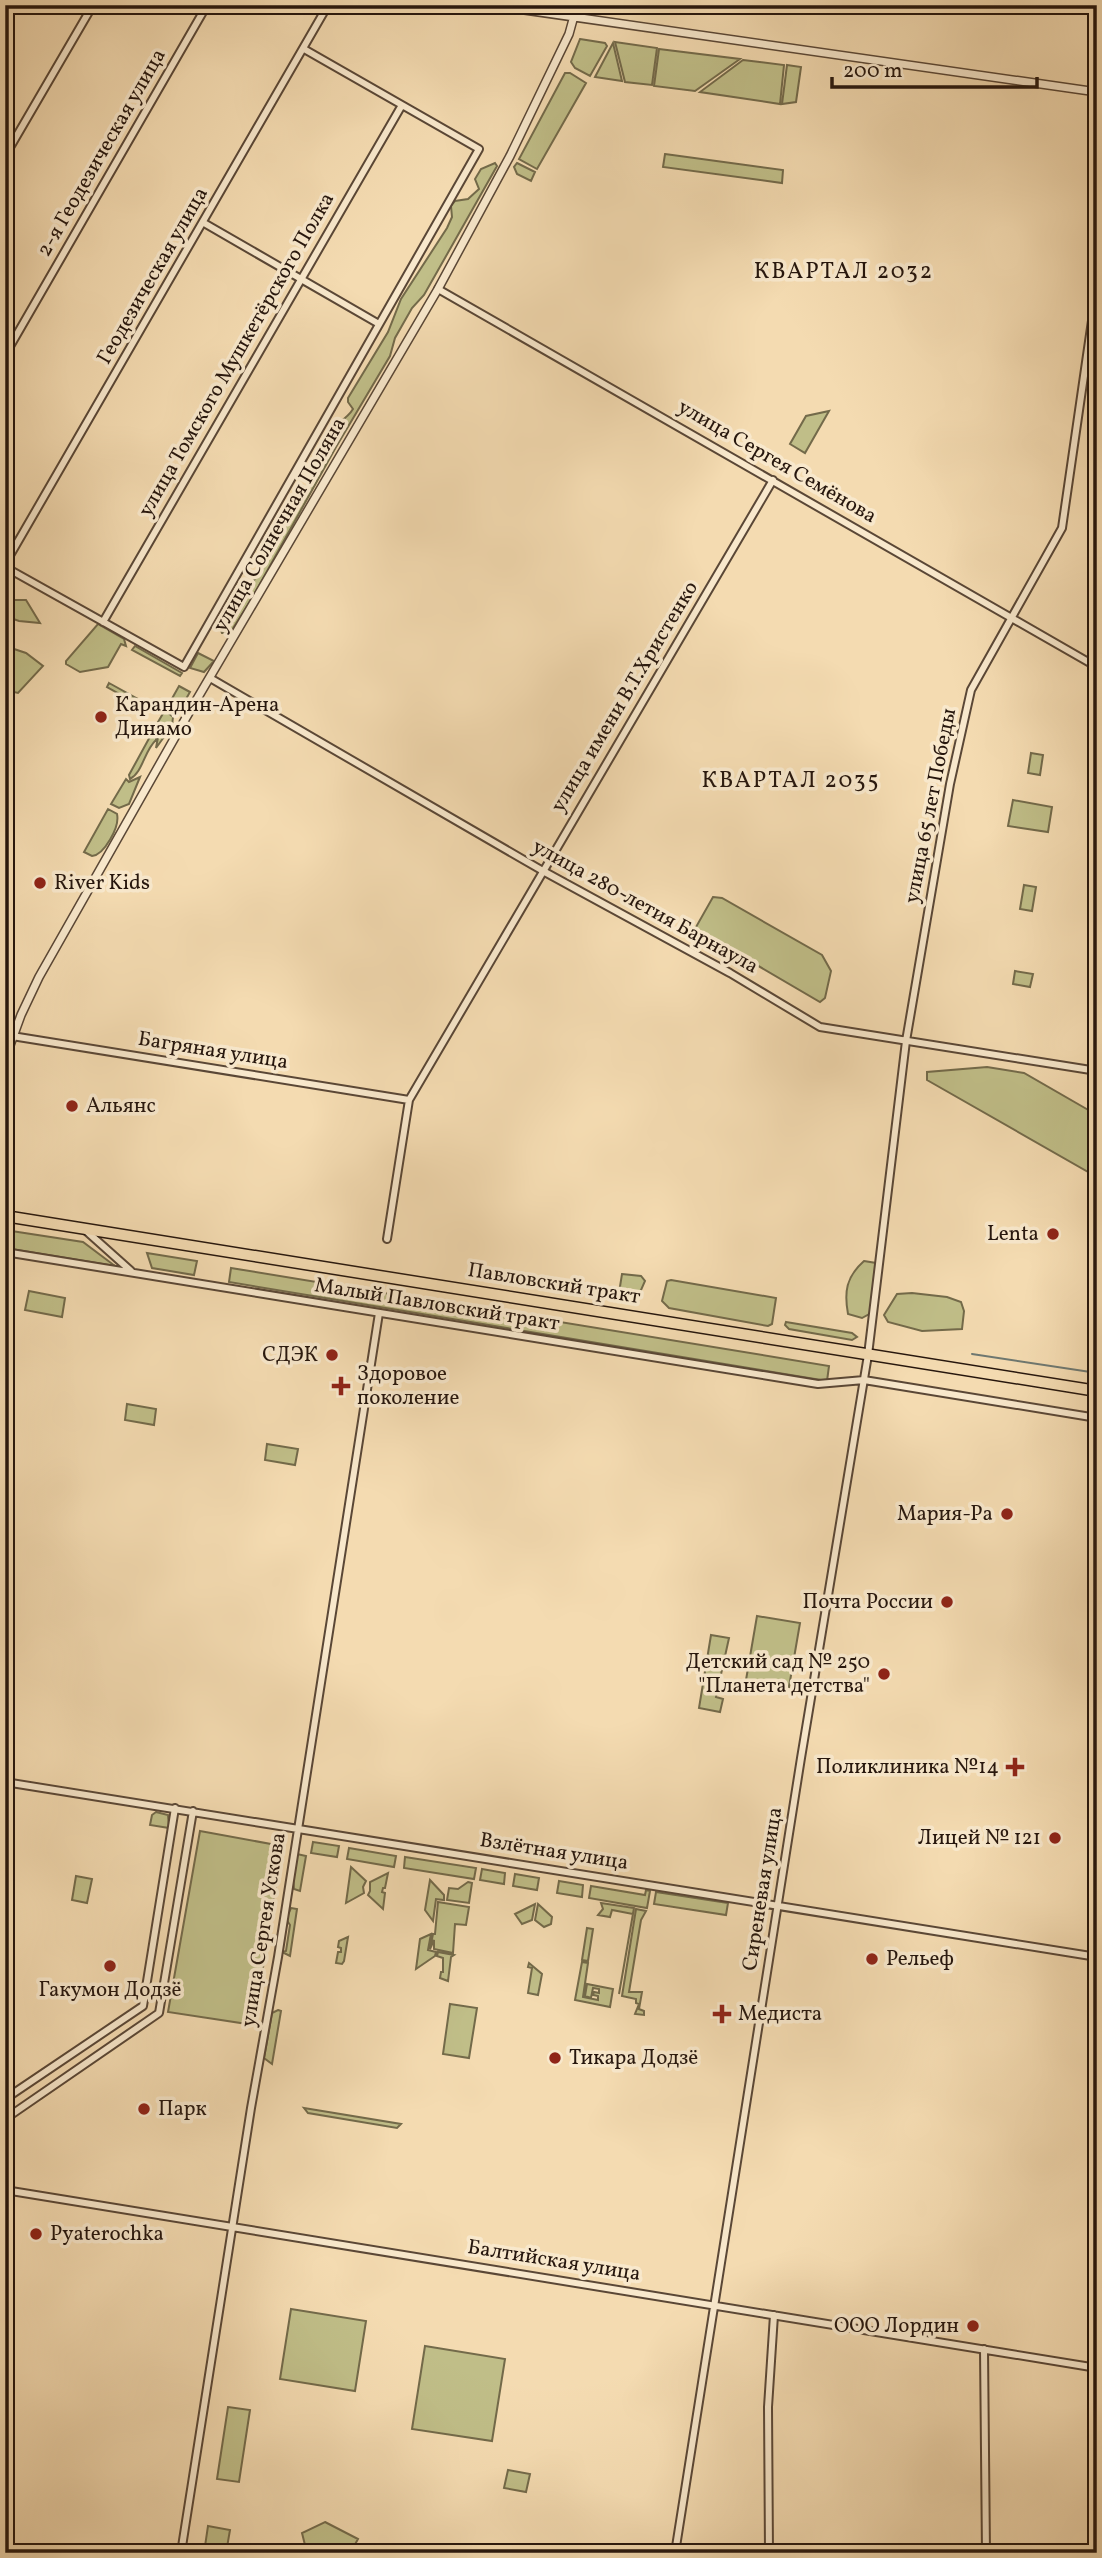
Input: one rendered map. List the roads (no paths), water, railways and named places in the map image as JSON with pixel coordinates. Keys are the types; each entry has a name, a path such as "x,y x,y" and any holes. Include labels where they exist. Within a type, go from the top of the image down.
{"main road":[{"name":"Павловский тракт","path":"5,1216 1097,1391"}],"street":[{"path":"5,156 93,5"},
{"name":"2-я Геодезическая улица","path":"5,355 207,5"},
{"name":"Геодезическая улица","path":"5,565 328,5"},
{"path":"490,5 1097,92"},
{"name":"улица Солнечная Поляна","path":"5,1059 39,976 438,289 510,156 576,17 577,5"},
{"path":"5,565 184,667 479,149 304,49"},
{"name":"улица Томского Мушкетёрского Полка","path":"103,622 402,105"},
{"path":"204,223 379,324"},
{"name":"улица 65 лет Победы","path":"868,1355 906,1041 950,785 971,690 1062,528 1097,286"},
{"name":"улица Сергея Семёнова","path":"438,289 1097,667"},
{"name":"улица имени В.Т.Христенко","path":"387,1239 408,1100 773,480"},
{"name":"улица 280-летия Барнаула","path":"210,678 543,871 730,973 820,1027 1097,1071"},
{"name":"Багряная улица","path":"12,1037 408,1100"},
{"path":"84,1229 133,1272"},
{"name":"Малый Павловский тракт","path":"5,1252 818,1384 864,1380 1097,1418"},
{"name":"улица Сергея Ускова","path":"181,2553 379,1313"},
{"name":"Сиреневая улица","path":"676,2553 868,1355"},
{"name":"Взлётная улица","path":"5,1782 1097,1957"},
{"path":"5,2099 143,2006 175,1808"},
{"path":"5,2119 159,2013 193,1811"},
{"path":"160,1899 178,1902"},
{"name":"Балтийская улица","path":"5,2189 1097,2368"},
{"path":"769,2553 768,2407 774,2315"},
{"path":"984,2349 986,2553"}],"waterway":[{"path":"972,1354 1097,1373"}],"place":[{"name":"Карандин-Арена Динамо","path":"101,717"},
{"name":"River Kids","path":"40,883"},
{"name":"Альянс","path":"72,1106"},
{"name":"Lenta","path":"1053,1234"},
{"name":"СДЭК","path":"332,1355"},
{"name":"Здоровое поколение","path":"341,1386"},
{"name":"Мария-Ра","path":"1007,1514"},
{"name":"Почта России","path":"947,1602"},
{"name":"Детский сад № 250 \"Планета детства\"","path":"884,1674"},
{"name":"Поликлиника №14","path":"1015,1767"},
{"name":"Лицей № 121","path":"1055,1838"},
{"name":"Рельеф","path":"872,1959"},
{"name":"Гакумон Додзё","path":"110,1966"},
{"name":"Медиста","path":"722,2014"},
{"name":"Тикара Додзё","path":"555,2058"},
{"name":"Парк","path":"144,2109"},
{"name":"Pyaterochka","path":"36,2234"},
{"name":"ООО Лордин","path":"973,2326"}],"district":[{"name":"КВАРТАЛ 2032","path":"844,272"},
{"name":"КВАРТАЛ 2035","path":"791,781"}]}
